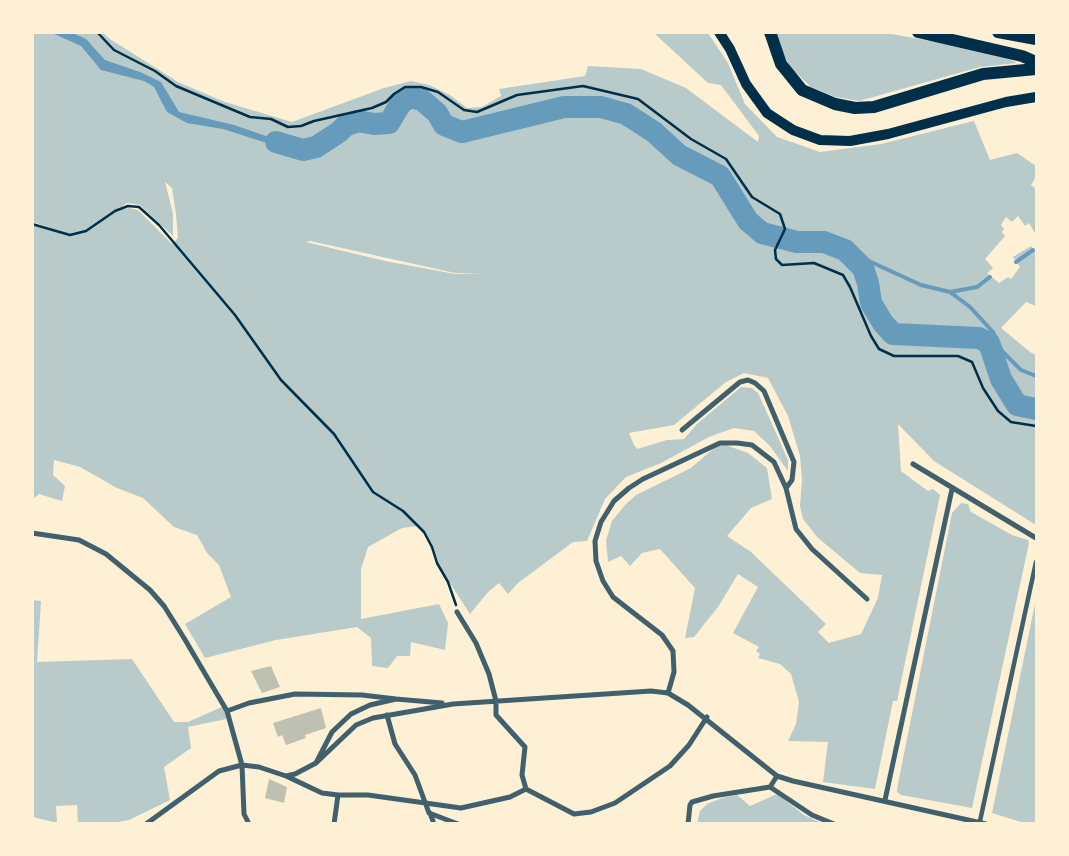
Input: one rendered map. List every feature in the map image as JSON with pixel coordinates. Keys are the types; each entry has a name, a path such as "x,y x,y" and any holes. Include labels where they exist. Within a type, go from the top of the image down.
{"highway":[{"path":"770,32 781,64 802,90 835,104 855,108 874,107 983,74 1036,68"},
{"path":"918,32 1022,56 1036,62"},
{"path":"998,32 1036,38"},
{"path":"1028,32 1036,38"}],"main road":[{"path":"720,32 746,84 767,112 793,130 820,140 850,141 888,134 1006,102 1036,97"}],"street":[{"path":"682,430 740,382 748,380 756,383 764,391 794,462 792,480 786,488"},
{"path":"668,693 674,672 674,650 662,635 613,597 603,580 596,561 595,541 601,522 614,501 629,488 720,444 752,445 765,453 774,462 786,488 796,529 812,549 867,599"},
{"path":"913,464 1036,538"},
{"path":"885,800 952,489"},
{"path":"32,533 79,540 106,554 140,581 164,606 227,711 242,765 244,814 249,824"},
{"path":"980,821 1036,562"},
{"path":"457,612 481,654 496,701 496,715 525,747 522,775 526,789 574,814 590,812 615,803 670,766 689,745 707,718"},
{"path":"286,776 295,774 316,762 356,725 364,720 453,704 652,691 668,693 707,718 777,776 980,821 986,824"},
{"path":"227,711 249,703 295,694 362,695 453,704"},
{"path":"316,762 332,732 351,714 370,705 396,699"},
{"path":"387,715 395,744 415,774 434,824"},
{"path":"146,824 220,771 242,765 258,767 286,776 322,793 338,796 368,795 461,808 510,798 526,789"},
{"path":"770,787 777,776"},
{"path":"688,824 692,802 731,792 770,787 812,815 834,824"},
{"path":"334,824 338,796"},
{"path":"430,813 458,824"}],"path":[{"path":"97,32 114,50 155,71 176,86 250,117 271,119 288,127 301,126 314,121 372,108 386,102 405,87 420,87 438,92 464,110 477,112 517,95 583,86 638,99 691,139 726,158 752,197 780,214 785,229 775,250 776,259 782,265 814,263 843,275 850,286 871,336 880,349 894,356 958,356 972,362 983,388 998,411 1011,422 1036,426"},
{"path":"32,224 70,235 86,231 115,211 128,206 139,207 159,226 235,315 281,380 334,434 373,492 403,512 424,532 432,547 437,563 448,582 457,612"}],"shaded area":[{"path":"33,33 103,33 178,82 225,102 292,122 384,88 411,81 429,85 450,95 467,108 482,107 501,96 499,89 585,76 588,66 641,69 686,88 758,142 759,136 721,85 708,83 654,33 708,33 728,63 745,104 777,137 820,152 881,144 974,121 990,160 1017,153 1036,166 1036,177 1031,185 1036,189 1036,235 1029,223 1025,226 1018,216 1012,222 1006,217 1001,225 1005,236 985,259 993,268 987,273 999,283 1008,277 1011,279 1020,267 1013,257 1031,246 1036,252 1036,306 1026,302 1001,328 1036,355 1036,525 934,461 898,424 901,471 928,491 933,489 940,495 897,701 893,701 875,789 823,782 828,742 788,741 796,724 799,702 791,674 780,664 758,658 760,654 756,651 759,647 733,633 758,587 738,574 718,607 694,637 685,638 695,588 660,549 642,553 630,566 621,556 608,562 606,540 612,521 625,505 636,495 691,468 720,443 748,453 767,468 772,499 751,508 727,536 751,552 826,624 818,632 829,643 861,634 878,598 882,575 860,573 817,537 803,519 800,506 802,480 800,456 788,416 768,378 744,373 726,382 674,425 629,433 634,445 637,449 667,440 684,439 697,424 741,387 752,388 758,393 788,460 788,471 770,446 754,431 734,428 709,437 661,463 626,477 605,499 587,541 573,542 518,583 508,594 499,583 488,592 470,614 437,563 424,532 418,526 402,528 368,547 361,569 361,619 439,604 448,623 445,650 411,642 410,656 397,656 388,668 372,666 371,638 357,627 276,640 205,658 185,624 231,597 219,565 207,553 197,535 174,527 143,498 117,488 80,467 54,460 53,475 65,486 62,501 39,494 33,499 33,225 69,234 33,222","holes":["165,182 172,188 178,238 172,244 138,210 129,208 115,211 127,203 140,205 173,236 173,214","310,241 455,273 482,274 455,274 385,261 306,242"]},
{"path":"776,33 886,33 998,53 1017,63 980,67 859,101 836,97 811,87 791,68 778,44"},
{"path":"961,503 968,504 971,512 1012,535 1028,540 1029,543 972,808 901,795 897,792 952,513"},
{"path":"1036,599 1036,823 1027,824 992,813"},
{"path":"32,600 41,601 37,662 132,659 174,722 188,722 224,706 227,711 226,719 188,727 191,748 164,767 170,800 129,820 113,823 78,823 77,805 56,806 57,823 33,817"},
{"path":"777,794 804,815 821,823 697,824 700,811 707,804 722,798 737,795 750,806"}],"water":[{"path":"52,33 73,33 86,39 105,60 140,72 161,82 179,112 234,125 292,145 303,145 310,154 304,155 223,129 187,123 167,112 154,87 144,81 101,70 81,46"}],"building":[{"path":"271,666 280,687 262,693 251,671"},
{"path":"321,708 326,728 305,735 306,738 286,745 282,735 278,737 273,723"},
{"path":"269,779 287,787 284,803 265,798"}],"waterway":[{"path":"276,142 303,150 316,147 345,126 358,121 374,124 389,123 401,103 410,97 422,100 437,113 444,125 462,132 564,107 601,107 626,114 654,132 679,155 720,176 748,221 762,233 797,242 824,242 845,250 863,268 868,283 871,303 883,323 893,334 979,338 989,343 1001,379 1017,405 1036,409"},
{"path":"845,250 921,285 950,292 977,287 990,277"},
{"path":"1016,262 1033,250"},
{"path":"950,292 970,307 993,332 1002,351 1021,370 1036,376"}]}
